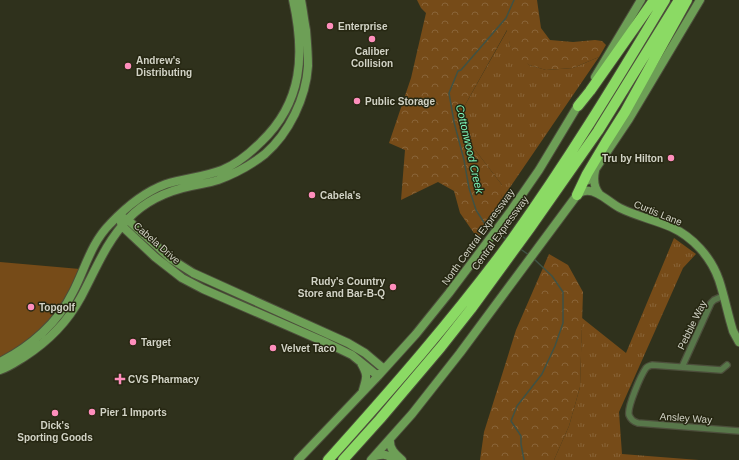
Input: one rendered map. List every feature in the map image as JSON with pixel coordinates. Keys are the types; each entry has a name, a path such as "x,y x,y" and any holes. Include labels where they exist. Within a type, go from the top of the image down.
{"highway":[{"path":"578,106 654,0"},
{"name":"Central Expressway","path":"527,226 559,170 603,102 665,0"},
{"name":"Central Expressway","path":"343,460 436,353 467,314 500,262 598,131 679,0"},
{"path":"577,195 587,174 625,112 687,0"},
{"name":"Central Expressway","path":"328,460 405,372 467,297 500,262"}],"street":[{"path":"0,362 11,361 35,350 52,337 67,319 81,297 109,244 125,223 146,203 170,191 216,181 235,173 256,160 276,143 290,124 302,97 308,68 307,41 300,6 293,0"},
{"name":"North Central Expressway","path":"298,460 416,334 481,251 539,170 641,0"},
{"path":"373,458 412,414 460,353 595,170 629,119 700,0"},
{"path":"0,370 53,323 73,293 91,251 100,236 128,207 144,195 167,184 223,169 250,153 267,137 281,119 294,94 299,68 300,6"},
{"path":"281,119 290,124"},
{"path":"203,184 203,180 240,165 244,157"},
{"path":"595,170 594,183 596,190 600,195"},
{"name":"Curtis Lane","path":"577,195 586,191 591,191 631,213 673,228 692,241 706,255 718,279 733,331 739,342"},
{"name":"Cabela Drive","path":"117,217 171,259 193,273 348,343 365,353 384,369"},
{"name":"Cabela Drive","path":"125,223 155,257 182,278 203,289 352,354 378,376"},
{"name":"Pebble Way","path":"682,367 711,303 723,296"},
{"path":"358,359 366,373 366,381 362,393"},
{"name":"Ansley Way","path":"682,367 652,365 646,368 631,404 629,412 632,420 638,424 739,431"},
{"path":"682,367 721,370 727,365"},
{"path":"390,439 390,444 393,451 402,460"},
{"path":"373,458 383,454 389,455 394,460"}],"green space":[{"path":"417,0 537,0 541,28 550,40 573,42 595,40 602,41 606,45 599,57 573,68 546,70 529,65 515,55 510,46 507,30 460,114 466,138 502,185 500,202 478,239 460,213 454,191 438,182 401,200 405,150 389,143 411,78 426,13 421,8"},
{"path":"508,29 510,46 529,65 546,70 573,68 599,57 500,202 502,185 466,138 460,114"},
{"path":"674,238 696,254 683,268 619,412 622,454 699,460 554,460 569,426 580,387 582,318 626,353"},
{"path":"549,254 568,265 583,292 580,387 569,426 554,460 480,460 484,432 516,330"},
{"name":"Topgolf","path":"0,262 80,269 58,311 34,336 0,358"}],"waterway":[{"name":"Cottonwood Creek","path":"493,230 485,224 476,210 469,188 449,93 458,71 461,70 506,18 514,0"},
{"name":"Cottonwood Creek","path":"498,233 506,239"},
{"name":"Cottonwood Creek","path":"519,248 529,255"},
{"name":"Cottonwood Creek","path":"524,460 521,436 511,421 517,406 542,374 555,346 563,323 563,292 552,276 534,259"}],"place":[{"name":"Enterprise","path":"330,26"},
{"name":"Caliber Collision","path":"372,39"},
{"name":"Andrew's Distributing","path":"128,66"},
{"name":"Public Storage","path":"357,101"},
{"name":"Tru by Hilton","path":"671,158"},
{"name":"Cabela's","path":"312,195"},
{"name":"Rudy's Country Store and Bar-B-Q","path":"393,287"},
{"name":"Topgolf","path":"31,307"},
{"name":"Target","path":"133,342"},
{"name":"Velvet Taco","path":"273,348"},
{"name":"CVS Pharmacy","path":"120,379"},
{"name":"Pier 1 Imports","path":"92,412"},
{"name":"Dick's Sporting Goods","path":"55,413"}]}
